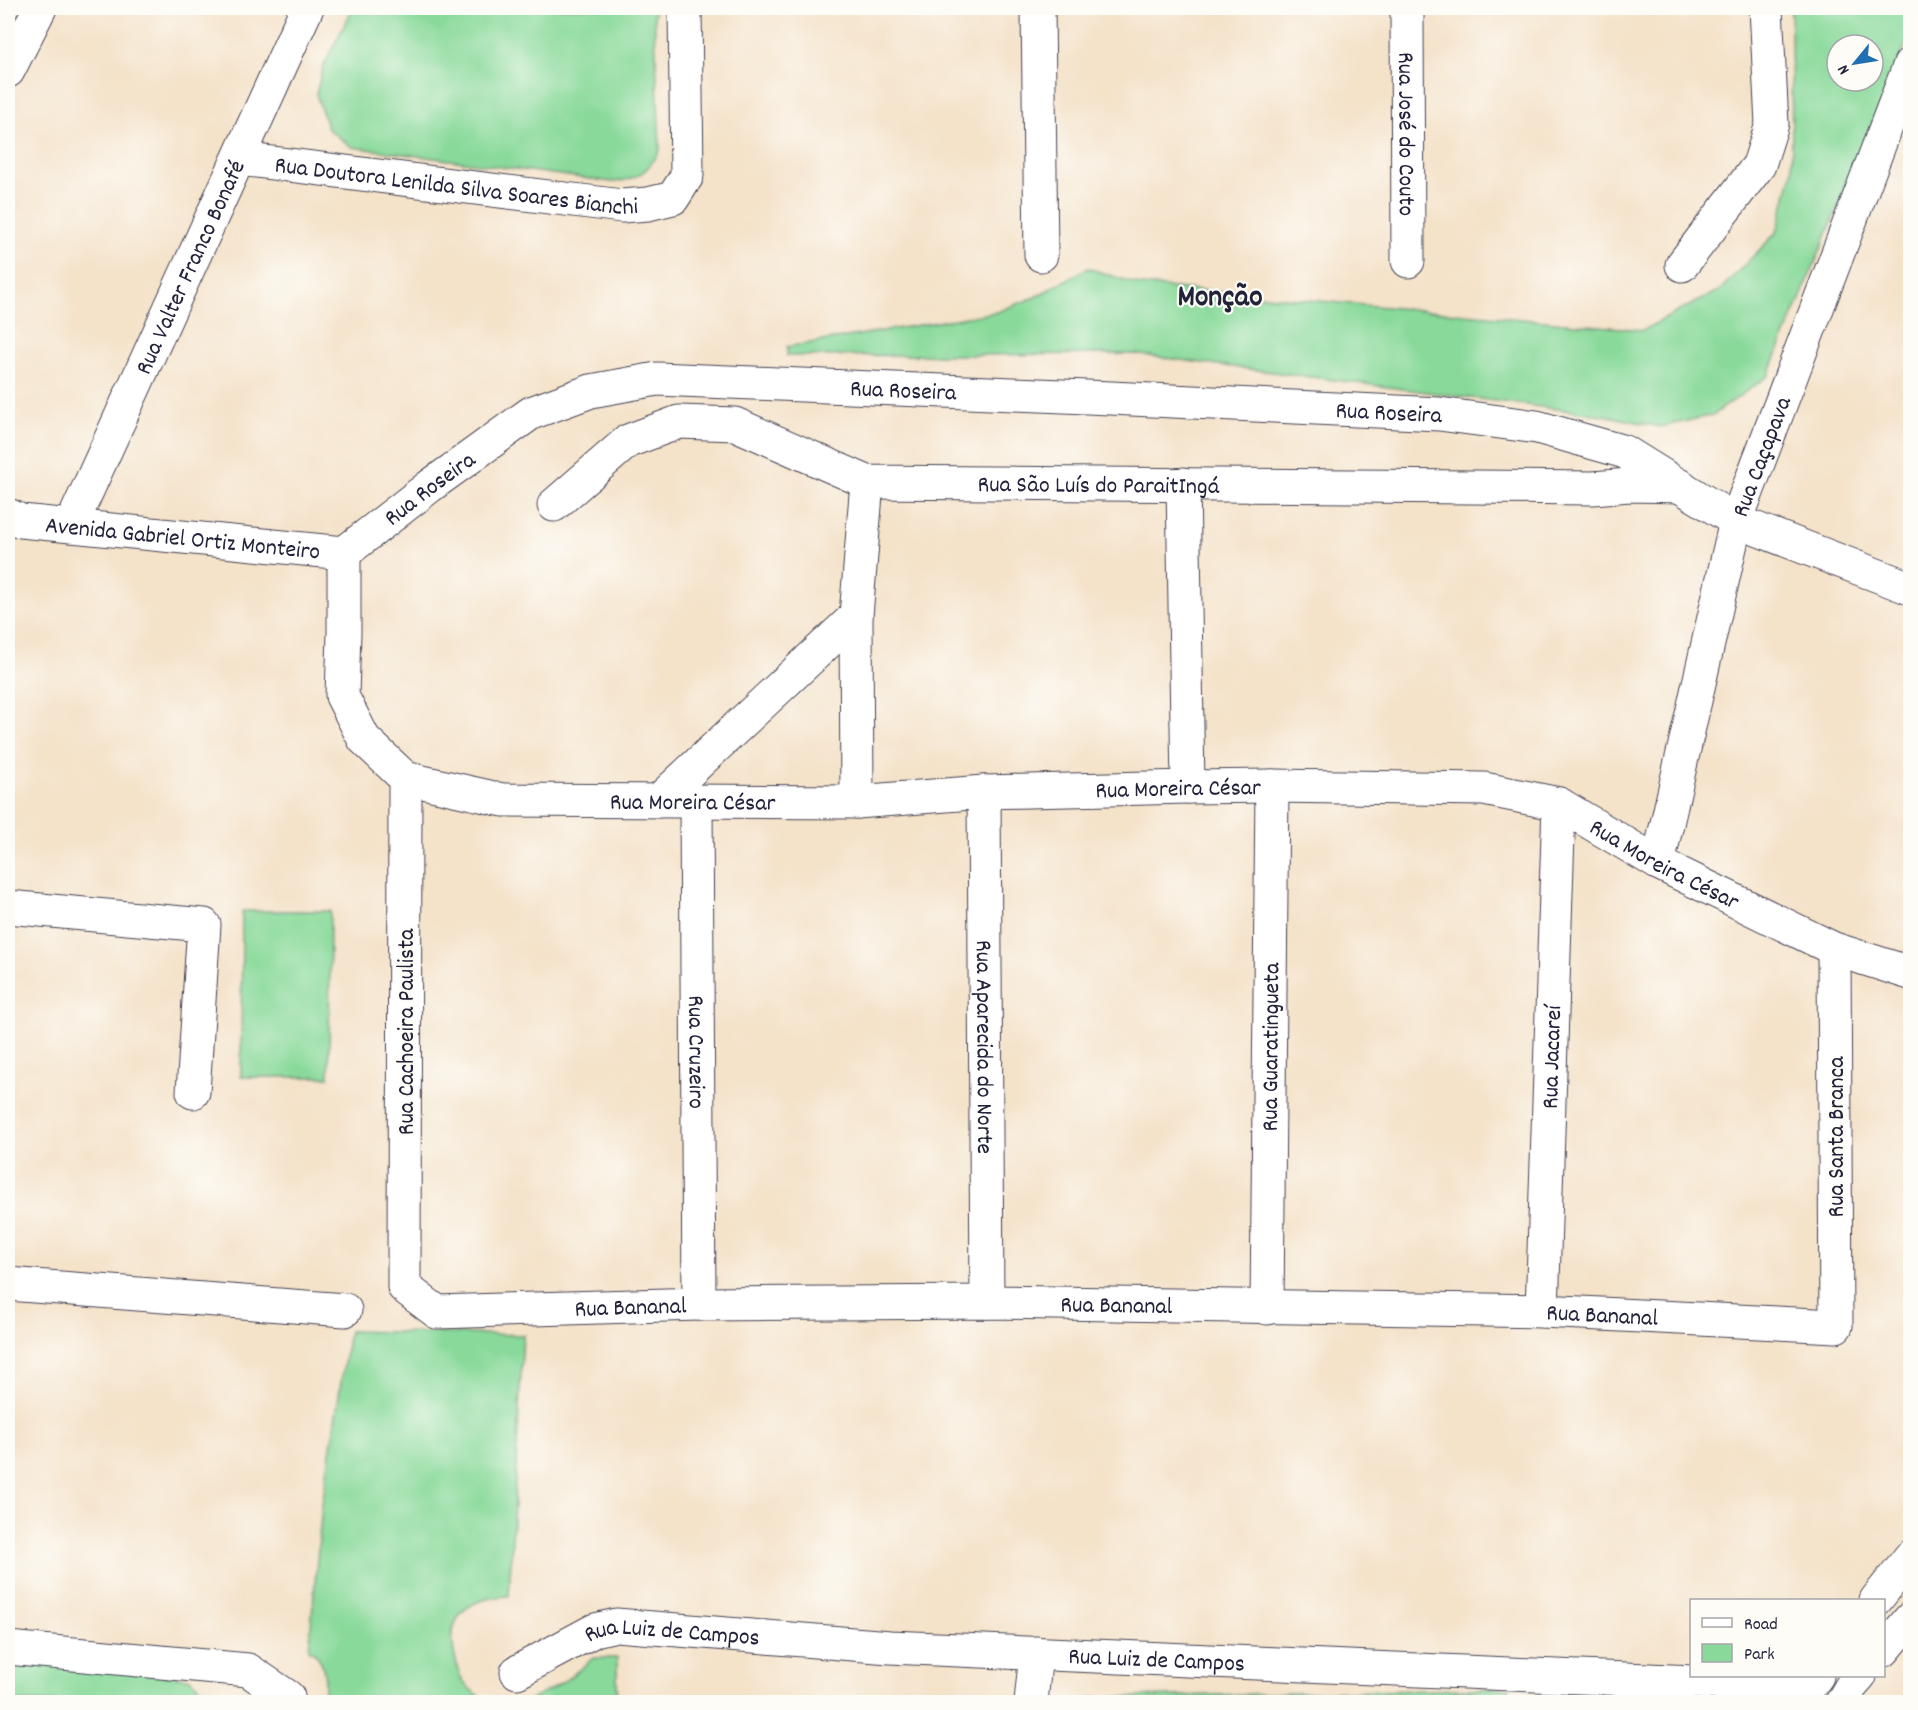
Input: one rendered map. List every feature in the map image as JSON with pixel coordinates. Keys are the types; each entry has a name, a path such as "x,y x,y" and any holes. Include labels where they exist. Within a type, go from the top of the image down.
{"street":[{"path":"8,71 40,8"},
{"name":"Rua Valter Franco Bonafé","path":"70,526 307,8"},
{"name":"Rua Doutora Lenilda Silva Soares Bianchi","path":"239,159 622,206 648,204 673,198 687,177 686,8"},
{"path":"1038,8 1041,255"},
{"name":"Rua José do Couto","path":"1407,8 1408,261"},
{"path":"1682,265 1760,165 1772,123 1766,8"},
{"name":"Rua Caçapava","path":"1658,863 1736,521 1911,64"},
{"name":"Rua Roseira","path":"344,553 430,486 531,413 591,391 657,379 1439,414 1537,427 1625,452 1736,521"},
{"name":"Rua São Luís do ParaitIngá","path":"554,505 628,441 679,422 735,424 867,482 1581,488 1629,484 1681,486"},
{"path":"857,802 856,616 867,482"},
{"path":"1183,484 1188,787"},
{"name":"Avenida Gabriel Ortiz Monteiro","path":"12,520 344,553"},
{"path":"1736,521 1911,588"},
{"path":"344,553 342,696 364,739 405,778"},
{"path":"658,801 856,616"},
{"name":"Rua Moreira César","path":"405,778 503,800 696,802 857,802 984,792 1188,787 1484,789 1559,804 1658,863 1834,949 1911,973"},
{"name":"Rua Cachoeira Paulista","path":"404,1287 405,778"},
{"name":"Rua Guaratingueta","path":"1267,1308 1272,786"},
{"name":"Rua Aparecida do Norte","path":"984,792 987,1302"},
{"name":"Rua Cruzeiro","path":"696,802 699,1304"},
{"name":"Rua Jacareí","path":"1542,1311 1559,804"},
{"path":"8,907 204,925 193,1092"},
{"name":"Rua Santa Branca","path":"1834,949 1836,1326"},
{"path":"8,1284 345,1310"},
{"name":"Rua Bananal","path":"404,1287 437,1312 699,1304 987,1302 1542,1311 1836,1326"},
{"path":"1877,1599 1911,1557"},
{"path":"1885,1649 1911,1619"},
{"name":"Rua Luiz de Campos","path":"517,1672 596,1630 616,1625 890,1647 1807,1688"},
{"path":"8,1648 248,1670 288,1696"},
{"path":"1031,1702 1036,1653"},
{"path":"1842,1702 1859,1677"}],"green space":[{"path":"353,8 654,8 660,150 641,174 628,180 612,182 352,147 328,129 316,94 323,67"},
{"path":"1791,8 1910,8 1910,34 1768,376 1713,415 1661,427 1603,415 1134,354 787,356 787,347 997,312 1035,297 1088,268 1140,285 1643,330 1720,290 1777,232 1792,173"},
{"path":"242,911 330,911 329,1077 241,1077"},
{"path":"349,1331 523,1335 509,1596 481,1601 470,1606 456,1621 453,1632 453,1645 461,1678 470,1689 489,1702 324,1702 324,1673 319,1659 309,1649 322,1505"},
{"path":"593,1658 617,1658 617,1702 524,1702 543,1694"},
{"path":"19,1661 190,1678 215,1702 8,1702 8,1673"},
{"path":"1510,1688 1504,1702 1089,1702 1090,1698"}],"district":[{"name":"Monção","path":"1220,295"}]}
